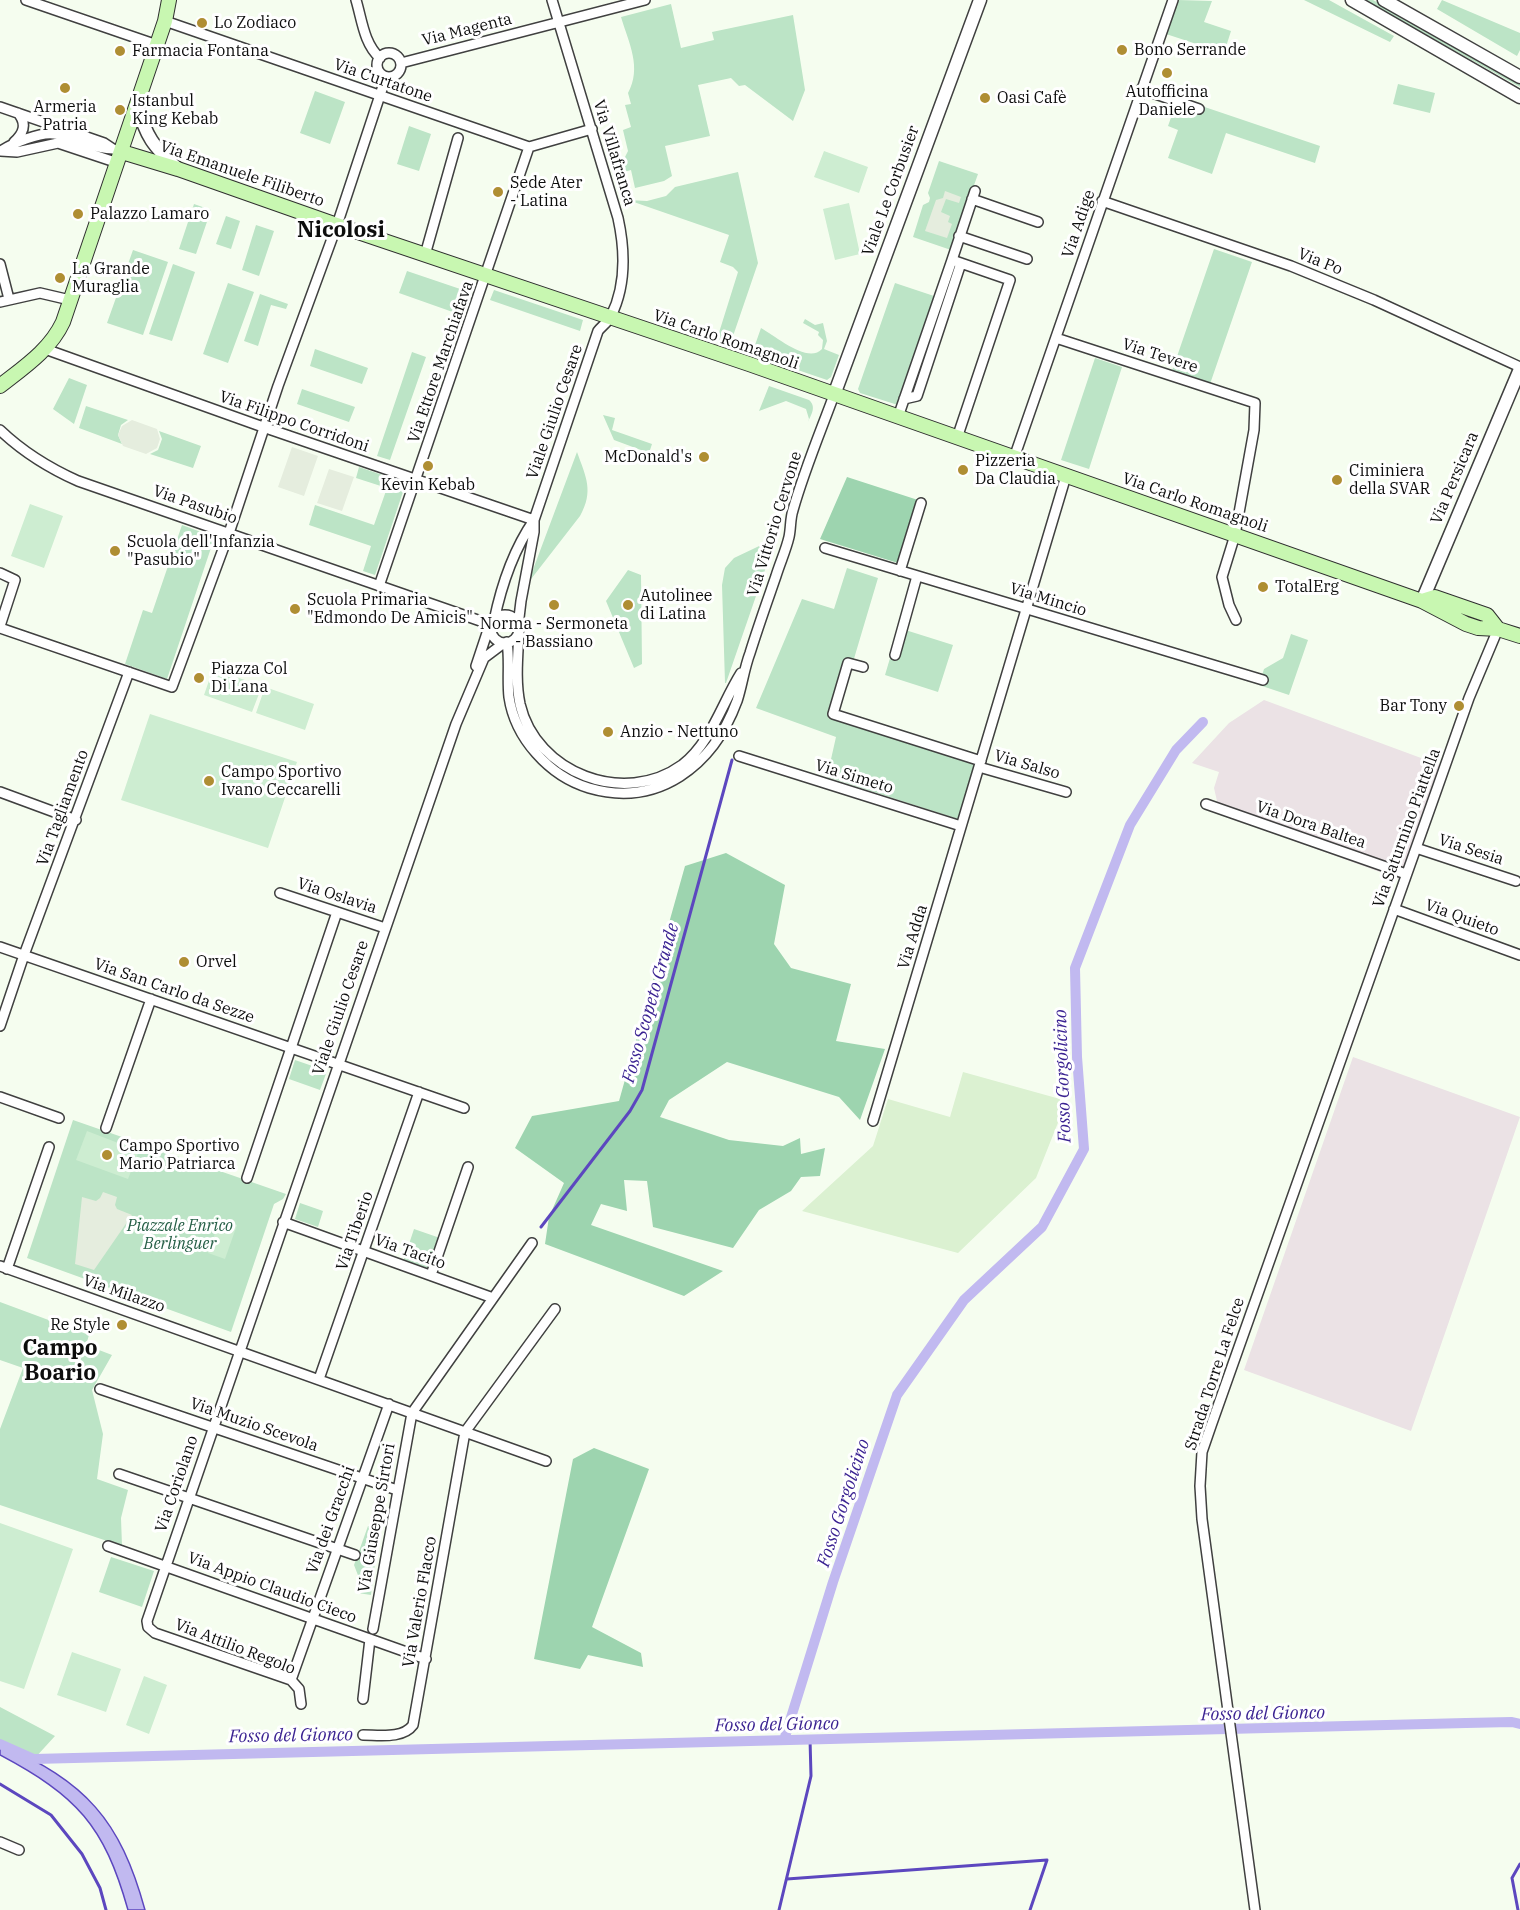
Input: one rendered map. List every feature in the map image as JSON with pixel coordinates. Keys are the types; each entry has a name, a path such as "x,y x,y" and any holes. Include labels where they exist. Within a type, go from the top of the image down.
{"main road":[{"path":"0,386 45,349 58,332 157,45 169,0"},
{"name":"Via Emanuele Filiberto","path":"118,155 178,168 337,225 610,317"},
{"name":"Via Carlo Romagnoli","path":"610,317 1422,601 1436,597 1487,615 1498,629"},
{"path":"1498,629 1520,636"}],"street":[{"path":"26,0 157,45"},
{"path":"356,0 367,38 372,49 380,57"},
{"name":"Via Villafranca","path":"552,0 618,218 624,264 621,283 610,317"},
{"name":"Via Magenta","path":"401,63 645,0"},
{"name":"Viale Le Corbusier","path":"834,394 980,0"},
{"name":"Via Adige","path":"1014,458 1173,0"},
{"path":"1352,0 1520,97"},
{"path":"1384,0 1520,77"},
{"name":"Via Curtatone","path":"165,21 529,147"},
{"path":"385,54 393,54 401,63 399,73 386,77 378,69 378,61 385,54"},
{"path":"0,573 15,580 0,627 172,687 229,533 263,428 337,225 386,77"},
{"path":"1141,89 1199,109"},
{"path":"137,104 151,142 178,168"},
{"name":"Via Emanuele Filiberto","path":"0,107 104,143 118,155"},
{"path":"13,144 23,130 24,123 18,113"},
{"path":"529,147 592,129"},
{"path":"0,151 13,144 54,134 118,155"},
{"path":"425,255 458,138"},
{"path":"0,151 17,152 58,142 118,155"},
{"name":"Via Ettore Marchiafava","path":"379,586 529,147"},
{"path":"898,417 904,399 917,396 956,262 959,236 973,195 1038,222"},
{"name":"Via Po","path":"1102,201 1291,266 1374,300 1520,368"},
{"path":"959,236 1027,259"},
{"path":"956,262 1010,280 957,438"},
{"path":"0,264 4,300 40,293 70,300"},
{"name":"Viale Giulio Cesare","path":"475,677 476,665 486,633 492,625 506,578 534,520 598,331 610,317"},
{"name":"Via Tevere","path":"1056,338 1255,403 1254,430 1236,535"},
{"name":"Via Filippo Corridoni","path":"45,349 263,428 534,520"},
{"name":"Via Persicara","path":"1422,601 1520,368"},
{"name":"Via Vittorio Cervone","path":"506,642 509,698 519,727 531,747 552,769 570,781 591,789 614,793 633,793 668,783 692,769 712,747 738,700 746,663 789,538 792,512 834,394"},
{"name":"Via Pasubio","path":"0,430 26,452 63,474 492,625"},
{"name":"Via Adda","path":"873,1120 1066,476"},
{"path":"900,571 921,503"},
{"name":"Viale Giulio Cesare","path":"518,628 534,520"},
{"path":"1236,535 1222,577 1229,605 1236,620"},
{"name":"Via Mincio","path":"825,549 1263,680"},
{"path":"896,655 917,576"},
{"path":"506,615 514,618 518,628 515,638 506,642 494,637 492,625 506,615"},
{"name":"Via Vittorio Cervone","path":"518,628 518,690 520,705 531,730 548,753 561,764 576,773 605,782 646,781 683,764 712,729 746,663"},
{"name":"Via Saturnino Piattella","path":"1348,1039 1469,698 1498,629"},
{"name":"Viale Giulio Cesare","path":"239,1351 456,724 475,677 488,654 506,642"},
{"path":"863,667 848,663 832,714 980,764"},
{"name":"Via Tagliamento","path":"0,1026 129,672"},
{"name":"Via Simeto","path":"739,756 961,826"},
{"name":"Via Salso","path":"980,764 1066,792"},
{"path":"0,792 76,820"},
{"name":"Via Dora Baltea","path":"1206,804 1406,874"},
{"name":"Via Sesia","path":"1416,848 1516,881"},
{"name":"Via Oslavia","path":"280,893 385,928"},
{"name":"Via Quieto","path":"1394,909 1520,955"},
{"path":"247,1178 337,912"},
{"name":"Via San Carlo da Sezze","path":"0,946 464,1108"},
{"path":"106,1128 151,999"},
{"name":"Strada Torre La Felce","path":"1255,1910 1202,1519 1200,1486 1202,1452 1348,1039"},
{"name":"Via Tiberio","path":"319,1379 419,1092"},
{"path":"0,1097 59,1118"},
{"path":"4,1267 49,1147"},
{"path":"431,1275 468,1167"},
{"name":"Via Tacito","path":"283,1222 493,1298"},
{"path":"412,1413 532,1242"},
{"name":"Via Milazzo","path":"4,1267 239,1351"},
{"path":"465,1432 555,1309"},
{"path":"239,1351 546,1461"},
{"name":"Via Coriolano","path":"147,1627 147,1618 239,1351"},
{"name":"Via Muzio Scevola","path":"100,1389 397,1490"},
{"name":"Via dei Gracchi","path":"291,1680 388,1404"},
{"name":"Via Giuseppe Sirtori","path":"363,1699 371,1634 412,1413"},
{"name":"Via Valerio Flacco","path":"363,1736 401,1734 412,1728 465,1432"},
{"path":"119,1474 355,1555"},
{"name":"Via Appio Claudio Cieco","path":"108,1546 312,1618 371,1634 426,1659"},
{"name":"Via Attilio Regolo","path":"147,1627 154,1633 291,1680 299,1689 301,1704"},
{"path":"0,1842 19,1850"}],"shaded area":[{"path":"945,191 961,197 959,203 946,199 941,212 950,216 948,222 952,224 947,238 925,231 936,200 943,198"},
{"path":"132,420 157,429 160,439 157,448 146,454 123,446 118,435 122,426"},
{"path":"292,447 318,456 304,496 278,487"},
{"path":"329,469 354,477 342,511 317,503"},
{"path":"1264,700 1440,765 1399,879 1220,814 1214,788 1219,772 1192,763 1229,723"},
{"path":"1353,1057 1520,1117 1411,1431 1244,1370"},
{"path":"103,1192 117,1197 115,1205 117,1209 132,1215 94,1270 75,1264 82,1197 96,1201"},
{"path":"0,1744 55,1773 77,1789 95,1807 111,1828 124,1851 145,1910 128,1910 109,1856 84,1816 49,1785 0,1755"}],"green space":[{"path":"1178,0 1212,1 1204,22 1231,31 1224,53 1166,34"},
{"path":"1304,0 1329,0 1394,36 1390,42"},
{"path":"1364,0 1373,0 1520,82 1520,87"},
{"path":"1442,0 1520,33 1520,50 1517,56 1437,9"},
{"path":"671,4 681,48 714,40 712,32 793,15 805,90 793,121 745,85 739,86 731,78 698,85 710,136 665,146 672,176 664,181 635,188 631,170 624,172 621,160 628,151 623,130 631,127 625,105 631,104 628,93 634,74 634,65 621,17"},
{"path":"1398,84 1435,93 1430,113 1393,104"},
{"path":"315,91 345,102 330,144 300,133"},
{"path":"1178,98 1320,146 1315,163 1226,133 1212,174 1168,158 1178,130 1168,126"},
{"path":"409,126 431,134 419,171 397,164"},
{"path":"824,151 868,167 859,193 814,177"},
{"path":"939,161 978,174 951,250 913,237 923,205 929,202 928,193"},
{"path":"738,172 758,263 733,336 724,342 717,339 738,272 733,267 720,262 729,235 628,200 647,201 666,196 675,187"},
{"path":"849,203 860,254 835,260 823,209"},
{"path":"194,204 211,210 196,254 179,249"},
{"path":"226,216 240,221 231,249 216,244"},
{"path":"256,225 274,231 259,276 242,270"},
{"path":"1214,249 1252,262 1210,384 1172,371"},
{"path":"133,250 168,262 143,335 107,323"},
{"path":"173,264 195,272 172,341 149,334"},
{"path":"407,271 472,293 464,316 399,293"},
{"path":"228,283 254,292 228,363 203,354"},
{"path":"895,283 934,296 898,405 860,393 858,389"},
{"path":"494,290 583,320 580,331 490,300"},
{"path":"260,294 288,304 286,309 271,305 258,346 244,341"},
{"path":"805,319 815,325 823,323 827,341 824,349 839,355 831,377 827,380 754,355 751,348 755,345 761,328 792,348 816,353 822,349 823,340 818,335 819,332 803,323"},
{"path":"315,349 368,368 362,384 310,366"},
{"path":"412,352 426,357 390,460 377,456"},
{"path":"1095,358 1122,367 1089,469 1061,460"},
{"path":"69,378 87,385 74,424 53,409"},
{"path":"769,386 809,400 813,408 812,414 807,424 809,419 806,409 786,401 759,411"},
{"path":"302,389 355,407 349,422 297,404"},
{"path":"86,406 128,420 121,425 118,435 122,444 79,428"},
{"path":"603,415 615,418 612,430 652,444 649,453 614,440"},
{"path":"159,431 201,446 193,468 150,454 158,450 162,439"},
{"path":"577,452 587,484 587,499 580,516 528,583"},
{"path":"359,467 406,483 375,575 363,571 371,546 309,525 315,505 374,525 387,488 356,478"},
{"path":"847,477 918,500 898,563 820,539"},
{"path":"30,504 63,516 44,568 11,556"},
{"path":"182,525 212,536 214,539 167,679 125,664 143,610 152,613"},
{"path":"776,538 725,683 722,585 725,568 734,558"},
{"path":"847,568 878,578 853,662 844,660 828,718 978,763 961,820 827,777 836,737 756,708 802,599 834,609"},
{"path":"628,570 641,575 642,664 634,668 606,601"},
{"path":"899,628 953,645 938,692 885,675"},
{"path":"1291,634 1308,640 1289,695 1259,685 1264,669 1283,658"},
{"path":"213,669 262,686 252,712 204,695"},
{"path":"265,687 314,704 305,730 256,713"},
{"name":"Campo Sportivo Ivano Ceccarelli","path":"150,714 297,762 268,848 121,800"},
{"path":"726,853 785,885 774,944 791,968 851,984 836,1041 885,1049 860,1120 839,1097 727,1062 669,1100 660,1117 729,1140 783,1146 800,1138 801,1154 825,1148 820,1176 801,1177 791,1191 759,1210 733,1248 653,1227 647,1181 624,1180 627,1211 601,1204 591,1225 723,1271 684,1296 545,1244 549,1217 564,1183 515,1148 532,1116 619,1101 685,866"},
{"path":"295,1060 327,1071 320,1090 289,1079"},
{"path":"963,1072 1060,1099 1061,1115 1036,1178 958,1253 802,1211 873,1146 888,1099 950,1117"},
{"name":"Piazzale Enrico Berlinguer","path":"73,1120 286,1194 283,1199 274,1204 231,1332 27,1258"},
{"name":"Campo Sportivo Mario Patriarca","path":"87,1131 139,1151 128,1179 76,1160"},
{"path":"300,1203 323,1211 318,1227 295,1219"},
{"path":"220,1219 237,1225 225,1259 208,1253"},
{"path":"414,1229 440,1238 428,1271 403,1262"},
{"path":"0,1302 89,1335 86,1345 112,1355 92,1390 103,1434 97,1479 128,1490 121,1518 122,1546 0,1505 0,1429 23,1368 0,1360"},
{"path":"594,1448 649,1469 592,1627 641,1653 643,1667 588,1655 580,1669 534,1659 573,1459"},
{"path":"0,1523 73,1549 24,1689 0,1681"},
{"path":"368,1526 379,1530 371,1595 358,1593 361,1583 354,1565"},
{"path":"111,1557 154,1571 142,1607 99,1592"},
{"path":"72,1652 121,1669 106,1712 57,1695"},
{"path":"144,1676 167,1685 149,1734 126,1725"},
{"path":"0,1707 55,1736 34,1759 0,1744"}],"waterway":[{"name":"Fosso Gorgolicino","path":"784,1740 833,1582 897,1395 964,1300 1042,1227 1084,1149 1077,1057 1075,968 1130,825 1176,750 1203,722"},
{"name":"Fosso Scopeto Grande","path":"541,1227 630,1111 642,1090 732,760"},
{"name":"Fosso del Gionco","path":"34,1759 1466,1723 1512,1722 1520,1724"},
{"path":"779,1910 811,1776 810,1739"},
{"path":"0,1744 36,1760"},
{"path":"0,1784 51,1815 82,1854 100,1888 106,1910"},
{"path":"787,1879 1047,1860 1030,1910"},
{"path":"1518,1910 1512,1878 1520,1864"}],"place":[{"name":"Lo Zodiaco","path":"202,23"},
{"name":"Bono Serrande","path":"1122,50"},
{"name":"Farmacia Fontana","path":"120,51"},
{"name":"Autofficina Daniele","path":"1167,73"},
{"name":"Armeria Patria","path":"65,88"},
{"name":"Oasi Cafè","path":"985,98"},
{"name":"Istanbul King Kebab","path":"120,110"},
{"name":"Sede Ater - Latina","path":"498,192"},
{"name":"Palazzo Lamaro","path":"78,214"},
{"name":"La Grande Muraglia","path":"60,278"},
{"name":"McDonald's","path":"704,457"},
{"name":"Kevin Kebab","path":"428,466"},
{"name":"Pizzeria Da Claudia","path":"963,470"},
{"name":"Ciminiera della SVAR","path":"1337,480"},
{"name":"Scuola dell'Infanzia \"Pasubio\"","path":"115,551"},
{"name":"TotalErg","path":"1263,587"},
{"name":"Norma - Sermoneta - Bassiano","path":"554,605"},
{"name":"Autolinee di Latina","path":"628,605"},
{"name":"Scuola Primaria \"Edmondo De Amicis\"","path":"295,609"},
{"name":"Piazza Col Di Lana","path":"199,678"},
{"name":"Bar Tony","path":"1459,706"},
{"name":"Anzio - Nettuno","path":"608,732"},
{"name":"Campo Sportivo Ivano Ceccarelli","path":"209,781"},
{"name":"Orvel","path":"184,962"},
{"name":"Campo Sportivo Mario Patriarca","path":"107,1155"},
{"name":"Re Style","path":"122,1325"}],"district":[{"name":"Nicolosi","path":"341,231"},
{"name":"Campo Boario","path":"60,1362"}]}
